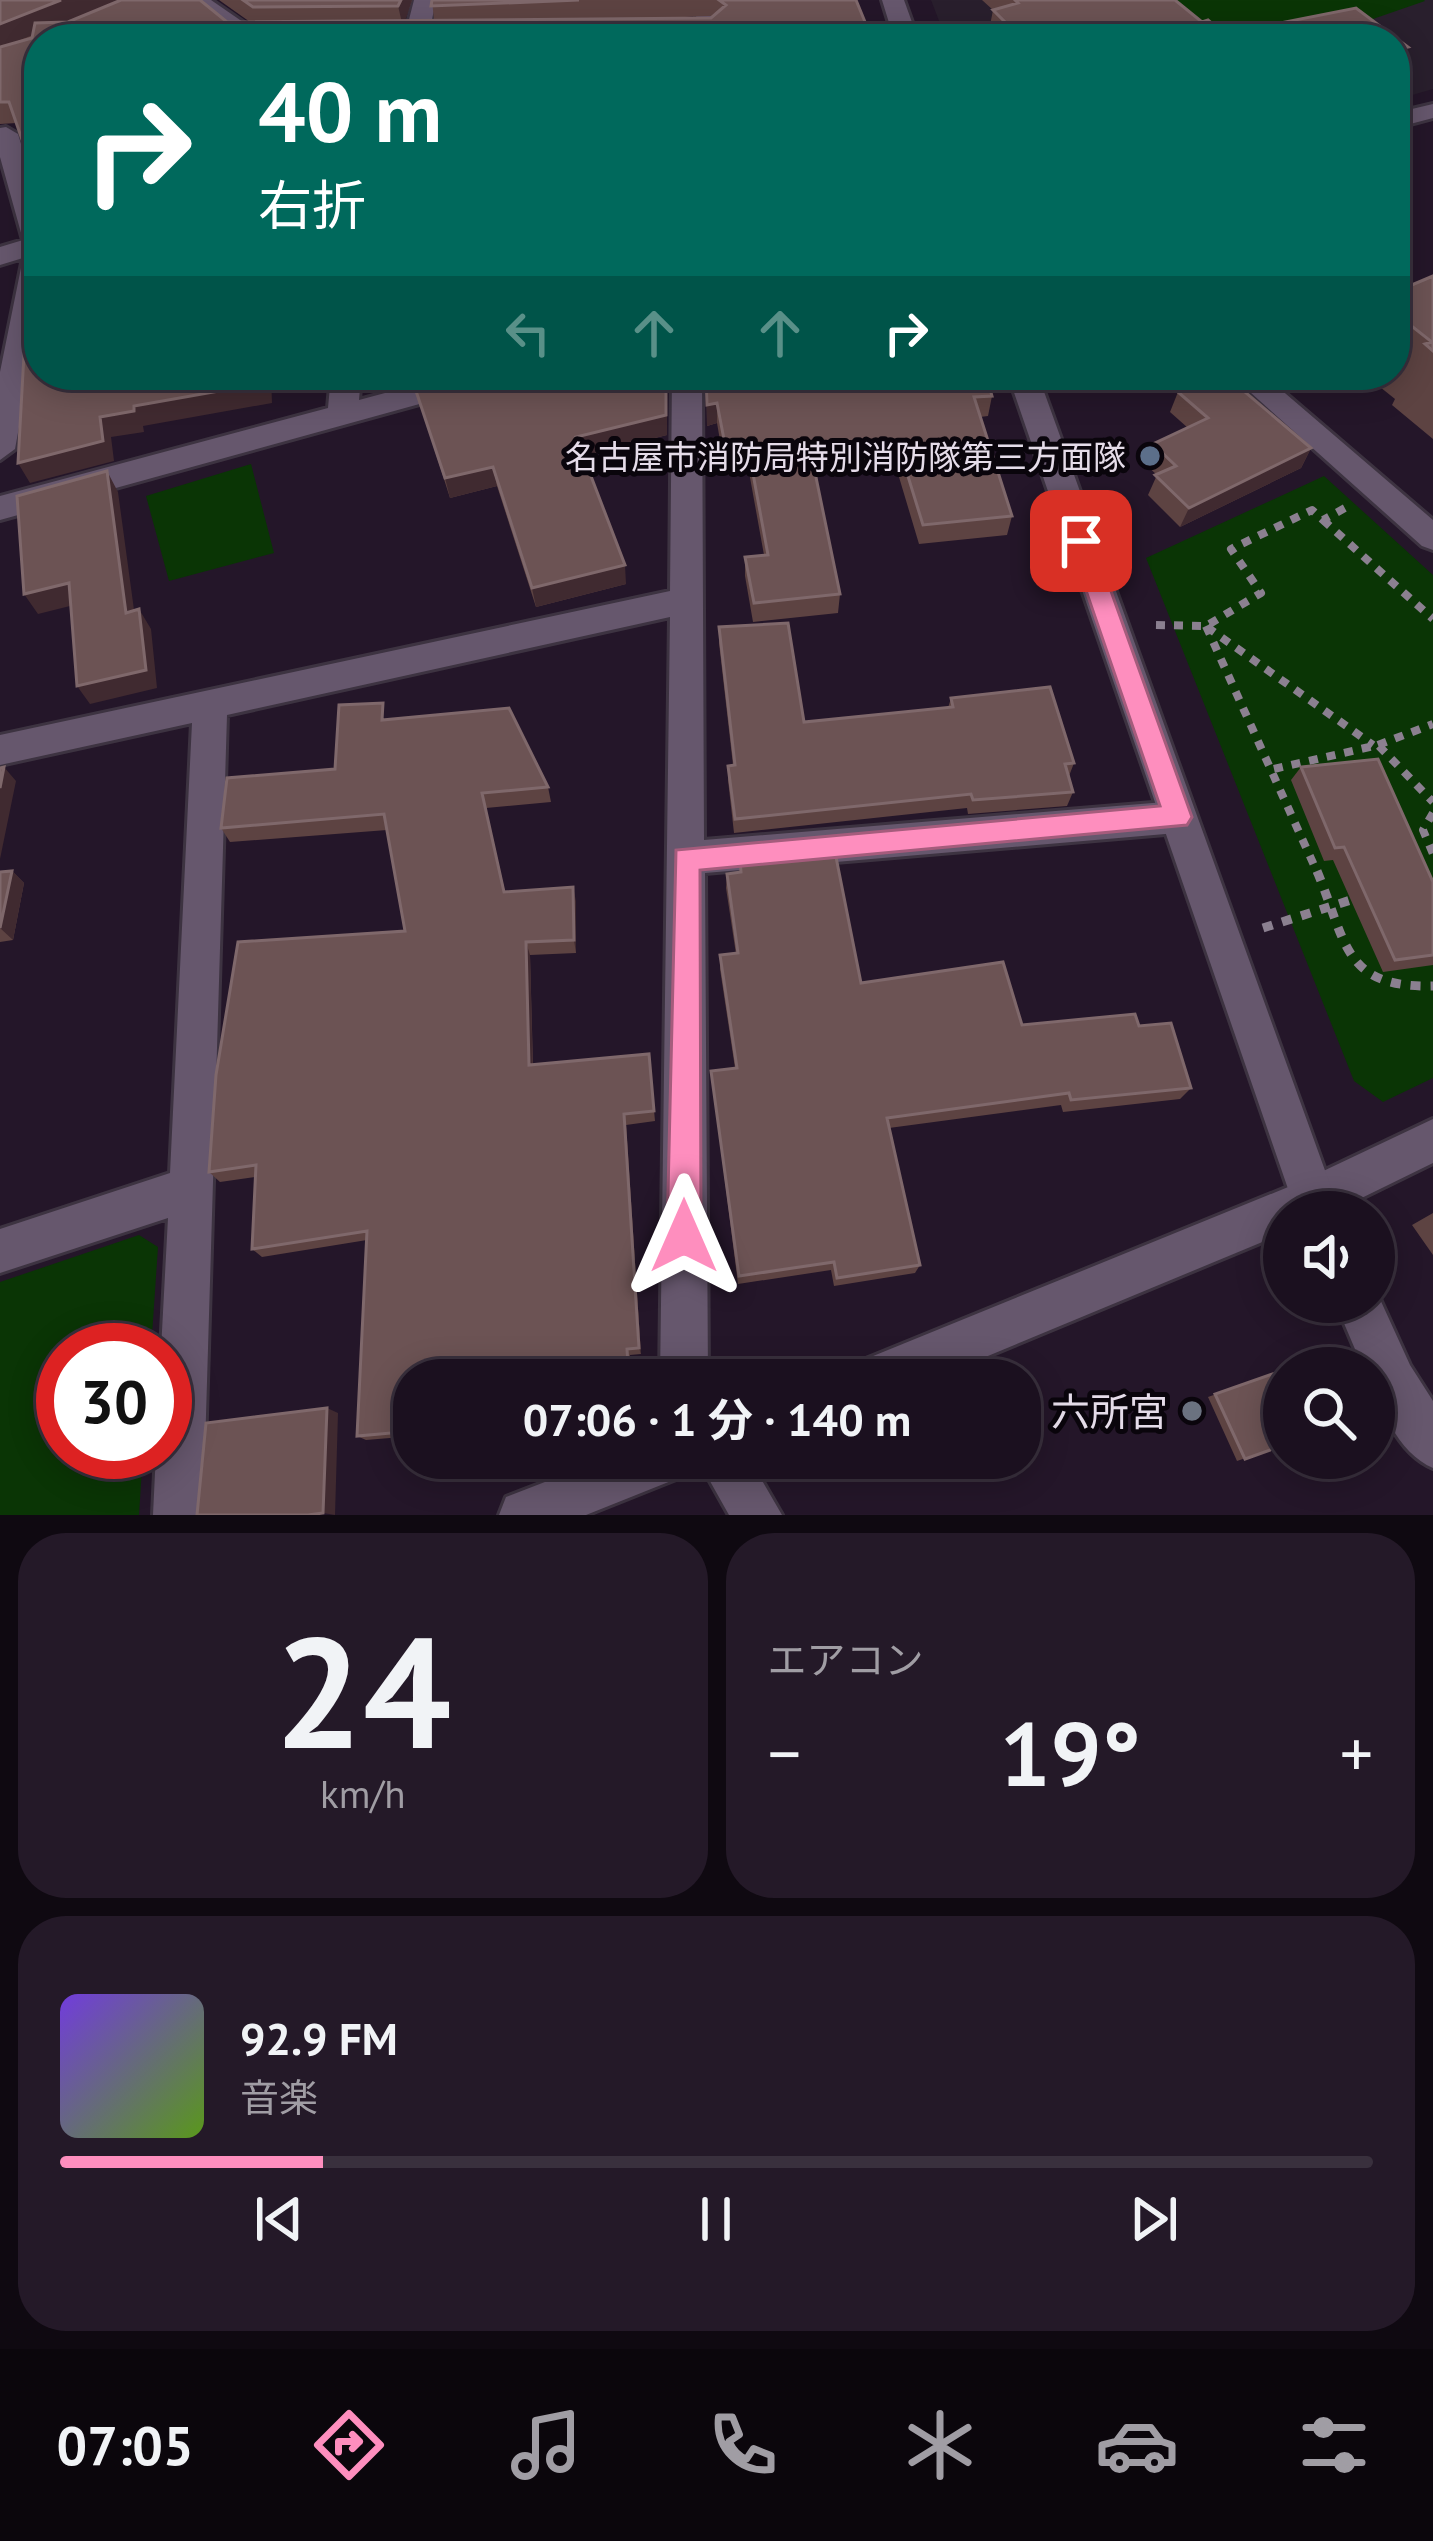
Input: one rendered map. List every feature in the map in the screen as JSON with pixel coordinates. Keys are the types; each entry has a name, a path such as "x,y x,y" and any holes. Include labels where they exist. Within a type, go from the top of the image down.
{"street":[{"path":"0,136 6,134 24,196"},
{"path":"0,449 24,335"},
{"path":"343,413 345,390"},
{"path":"0,508 431,390"},
{"path":"684,1359 687,390"},
{"path":"1028,390 1310,1191"},
{"path":"1263,390 1433,538"},
{"path":"0,750 687,600"},
{"path":"178,1515 210,705"},
{"path":"686,859 1178,817"},
{"path":"1342,1191 1433,1140"},
{"path":"0,1251 189,1189"},
{"path":"926,1359 1263,1226"},
{"path":"1367,1323 1393,1382 1433,1444"},
{"path":"524,1515 616,1479"},
{"path":"734,1479 757,1515"}],"lane":[{"path":"198,0 234,24"}],"path":[{"path":"1323,520 1378,490"},
{"path":"1206,626 1261,593 1231,549 1312,510 1433,619"},
{"path":"1206,626 1375,745 1433,802"},
{"path":"1206,626 1274,769 1357,968 1392,987 1433,986"},
{"path":"1274,769 1375,745 1433,724"},
{"path":"1421,868 1433,858 1423,830 1433,813"},
{"path":"1221,942 1369,895"}],"shaded area":[{"path":"931,0 1433,0 1433,89 1410,96 1410,24 940,24"}],"green space":[{"path":"1159,0 1425,1 1358,24 1188,24"},
{"path":"251,464 274,553 169,581 146,496"},
{"path":"1324,476 1433,575 1433,1078 1383,1102 1354,1081 1146,558"},
{"path":"139,1235 158,1247 153,1323 36,1323 36,1479 141,1479 139,1515 0,1515 0,1282"}],"building":[{"path":"0,0 61,0 0,24"},
{"path":"121,0 200,0 227,22 711,18 726,5 719,0 856,0 866,24 35,24 68,22"},
{"path":"243,0 401,0 398,6 253,7"},
{"path":"432,0 579,0 431,6"},
{"path":"1015,0 1175,0 1202,22 1213,24 1007,24 993,10 1018,3"},
{"path":"1356,8 1377,24 1275,24"},
{"path":"24,40 24,145 9,102 0,102 0,47"},
{"path":"1433,276 1433,351 1425,344 1432,342 1410,325 1410,286"},
{"path":"24,354 24,390 225,390 100,417 103,441 18,463"},
{"path":"416,390 666,390 666,415 576,437 625,565 532,588 493,467 445,478"},
{"path":"706,390 990,390 992,396 974,397 1012,516 923,525 899,447 811,453 840,594 754,603 745,557 768,555 749,452 727,455 717,403 707,405"},
{"path":"1243,390 1311,448 1189,508 1155,475 1176,466 1153,444 1208,418 1178,392"},
{"path":"107,471 126,613 139,609 146,670 77,686 69,583 24,594 17,496"},
{"path":"788,623 804,722 953,707 951,698 1050,687 1074,763 1065,764 1073,792 973,800 971,794 735,819 728,766 735,765 719,627"},
{"path":"383,703 382,720 509,708 548,787 482,793 504,892 573,887 574,940 526,942 529,1065 649,1054 654,1111 624,1114 639,1348 627,1349 628,1359 393,1359 393,1433 357,1436 367,1231 252,1249 256,1165 209,1172 216,1075 238,942 405,931 384,814 221,828 227,778 335,769 339,705"},
{"path":"1378,759 1433,882 1433,955 1395,960 1344,847 1335,848 1301,767"},
{"path":"835,852 861,983 1003,962 1022,1025 1135,1014 1139,1026 1171,1023 1191,1088 1071,1100 1069,1093 887,1118 920,1265 837,1278 834,1262 739,1276 711,1071 737,1068 720,955 738,953 727,874 741,872 740,860"},
{"path":"12,871 0,928 0,872"},
{"path":"1263,1377 1263,1453 1245,1459 1215,1394"},
{"path":"327,1408 323,1513 197,1515 206,1423"}],"place":[{"name":"名古屋市消防局特別消防隊第三方面隊","path":"1150,456"},
{"name":"六所宮","path":"1192,1411"}],"route":[{"path":"684,1236 686,859 1178,817 1081,541"}]}
